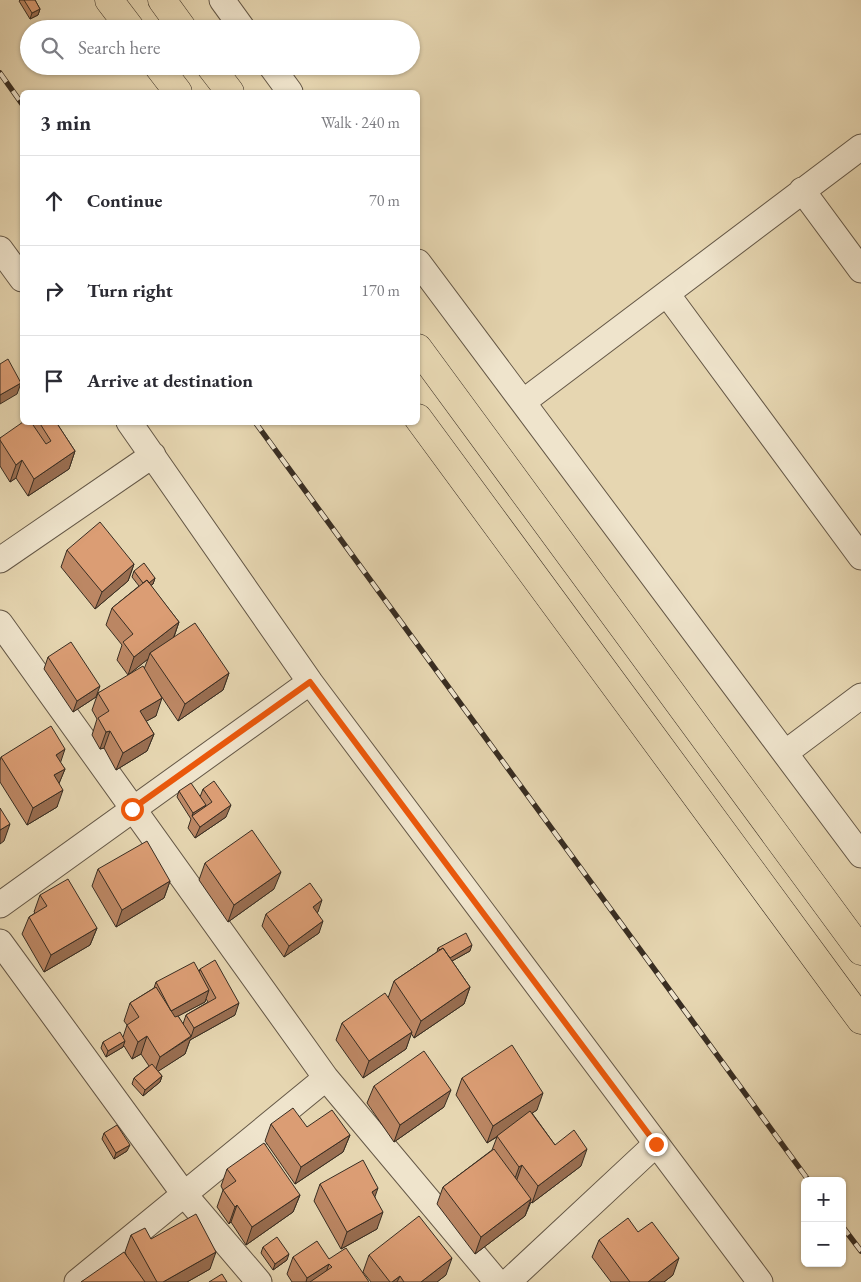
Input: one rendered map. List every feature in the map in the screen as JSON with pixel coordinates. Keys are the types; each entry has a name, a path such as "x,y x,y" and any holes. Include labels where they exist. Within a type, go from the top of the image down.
{"main road":[{"path":"109,0 124,20"},
{"path":"162,0 176,20"},
{"path":"165,75 176,90"},
{"path":"217,75 228,90"},
{"path":"420,351 861,951"},
{"path":"420,421 861,1020"}],"street":[{"path":"222,0 236,20"},
{"path":"278,75 289,90"},
{"path":"523,402 861,146"},
{"path":"802,190 861,270"},
{"path":"0,249 20,276"},
{"path":"420,265 861,855"},
{"path":"667,294 861,557"},
{"path":"131,425 310,682 760,1282"},
{"path":"0,560 153,455"},
{"path":"0,623 326,1078 496,1282"},
{"path":"0,905 310,682"},
{"path":"785,753 861,696"},
{"path":"0,942 184,1194 259,1282"},
{"path":"77,1282 326,1078"},
{"path":"508,1282 656,1144"}],"building":[{"path":"24,0 35,0 40,9 32,13"},
{"path":"8,359 20,384 0,395 0,364"},
{"path":"20,424 33,425 46,444 51,441 41,425 58,425 75,451 34,479 22,460 16,465 0,438"},
{"path":"100,522 134,564 102,592 67,550"},
{"path":"144,563 155,578 149,583 147,580 143,583 134,571"},
{"path":"147,580 179,622 134,657 123,642 133,634 112,608"},
{"path":"195,623 229,673 185,704 150,653"},
{"path":"71,642 100,686 77,701 48,657"},
{"path":"143,666 162,698 140,711 154,734 123,753 110,731 106,732 98,718 109,711 98,693"},
{"path":"51,726 65,749 56,755 65,769 54,775 63,790 33,808 1,757"},
{"path":"214,781 231,805 200,827 192,816 212,802 203,789"},
{"path":"191,783 206,805 193,813 179,791"},
{"path":"0,808 10,824 0,830"},
{"path":"252,830 281,872 234,905 205,863"},
{"path":"147,841 170,881 122,910 98,869"},
{"path":"68,879 97,928 51,955 29,917 47,906 40,895"},
{"path":"310,883 322,900 313,907 323,921 289,946 266,914"},
{"path":"466,933 472,945 450,958 443,948 440,950 438,948"},
{"path":"443,948 470,987 421,1021 394,981"},
{"path":"215,960 239,1003 194,1028 186,1015 216,998 200,969"},
{"path":"194,962 209,990 171,1011 156,982"},
{"path":"156,987 175,1017 178,1016 191,1036 160,1057 147,1036 138,1042 127,1025 139,1017 130,1003"},
{"path":"385,993 412,1032 369,1061 342,1023"},
{"path":"120,1032 125,1041 108,1051 103,1042"},
{"path":"512,1045 543,1093 493,1126 462,1078"},
{"path":"424,1051 451,1090 400,1125 374,1086"},
{"path":"152,1064 162,1076 145,1090 134,1078"},
{"path":"293,1108 307,1127 332,1110 350,1135 301,1167 271,1124"},
{"path":"530,1111 555,1145 574,1130 587,1149 538,1186 522,1165 519,1167 497,1136"},
{"path":"117,1125 130,1145 116,1153 104,1133"},
{"path":"264,1143 300,1195 252,1227 237,1205 235,1207 223,1190 236,1181 227,1169"},
{"path":"494,1149 531,1199 481,1237 443,1187"},
{"path":"363,1160 378,1188 372,1192 383,1212 347,1232 320,1184"},
{"path":"196,1214 216,1252 163,1282 157,1282 131,1235 145,1228 151,1239"},
{"path":"419,1216 452,1258 421,1282 404,1282 400,1276 390,1282 369,1255"},
{"path":"628,1218 638,1232 652,1222 679,1258 648,1282 630,1282 599,1240"},
{"path":"277,1237 289,1254 275,1264 263,1247"},
{"path":"317,1241 329,1259 346,1248 369,1282 310,1282 332,1267 329,1264 307,1278 293,1257"},
{"path":"124,1252 145,1282 81,1282"},
{"path":"222,1274 227,1282 209,1282"}],"railway":[{"path":"0,73 20,101"},
{"path":"257,425 806,1177"},
{"path":"846,1231 861,1251"}],"route":[{"path":"132,809 310,682 656,1144"}]}
